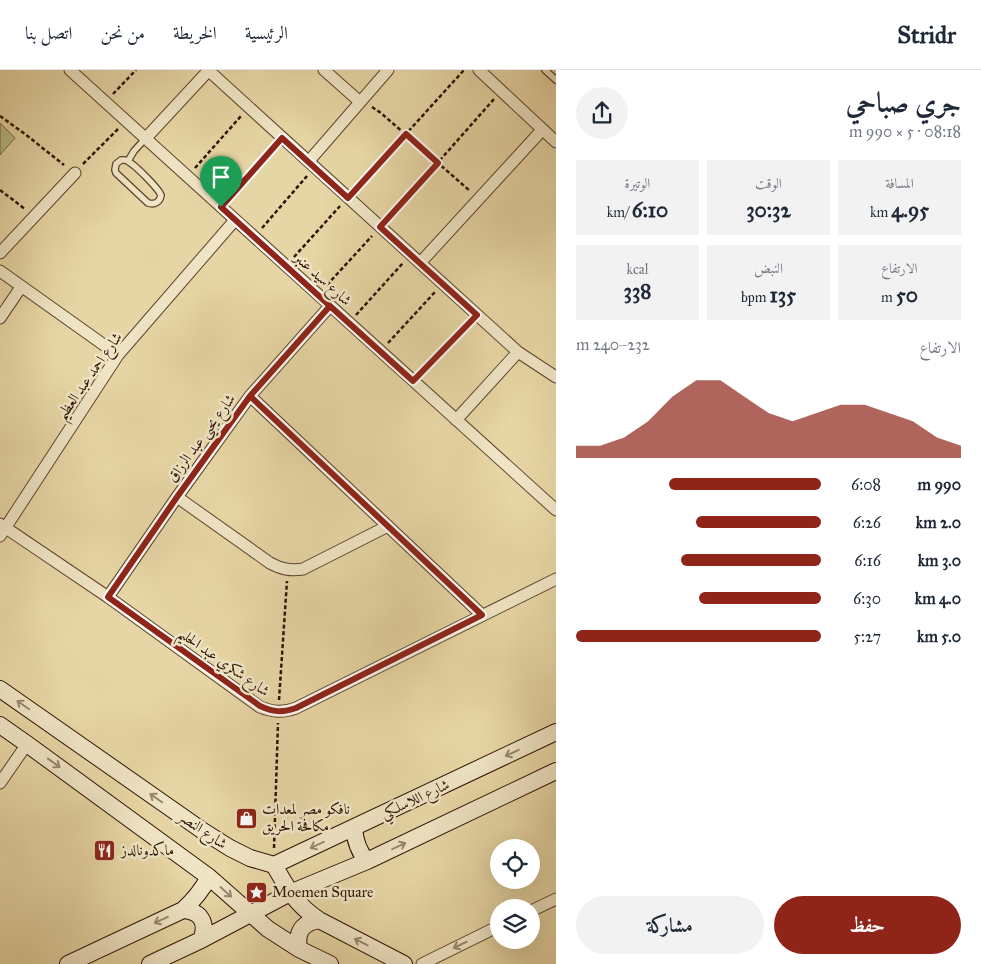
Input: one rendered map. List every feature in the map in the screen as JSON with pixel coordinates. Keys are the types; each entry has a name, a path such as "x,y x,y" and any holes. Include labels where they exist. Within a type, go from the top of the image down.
{"main road":[{"name":"شارع النصر","path":"0,689 209,835 250,858 274,865"},
{"path":"0,725 208,877 268,929 299,949 330,964"},
{"name":"شارع اللاسلكي","path":"274,865 556,732"},
{"path":"150,964 290,894 367,861 556,771"},
{"path":"354,828 357,846 367,861"},
{"path":"274,865 290,894 308,912 319,920 404,964"},
{"path":"68,964 182,910 198,895 208,877"},
{"path":"182,910 190,910 197,913 202,919 204,933 201,940"},
{"path":"299,949 299,933 304,926 319,920"}],"street":[{"name":"شارع سيد عنبر","path":"70,70 556,510"},
{"path":"146,139 208,70 518,352 556,377"},
{"path":"324,70 360,102"},
{"path":"312,164 360,102 388,70"},
{"path":"479,70 556,142"},
{"path":"420,263 542,130"},
{"path":"0,253 75,173"},
{"name":"شارع احمد عبد العظيم","path":"2,529 118,355 235,220"},
{"path":"0,271 118,355"},
{"path":"0,318 21,287"},
{"name":"شارع يحيى عبد الرزاق","path":"108,597 250,396 330,306"},
{"path":"456,420 518,352"},
{"path":"250,396 482,615"},
{"path":"177,497 270,563 280,568 292,570 303,569 388,526"},
{"name":"شارع شكري عبد الحليم","path":"2,529 108,597 260,706 278,712 296,708 556,579"},
{"path":"0,783 27,744"},
{"path":"540,906 556,898"},
{"path":"422,964 490,930"}],"lane":[{"path":"546,70 556,80"},
{"path":"128,161 134,151 146,139"},
{"path":"121,160 128,161 160,191 160,198 156,203 145,201 116,173 115,167 118,162 121,160"}],"path":[{"path":"106,102 136,70"},
{"path":"286,266 464,70"},
{"path":"318,294 501,91"},
{"path":"360,102 372,106 381,112 479,199"},
{"path":"187,177 249,107"},
{"path":"0,116 75,173 126,121"},
{"path":"221,207 282,138"},
{"path":"254,237 312,164"},
{"path":"0,190 34,216"},
{"path":"349,323 410,254"},
{"path":"380,351 442,284"},
{"path":"413,381 477,315"}],"green space":[{"path":"0,123 15,138 0,155"}],"place":[{"name":"نافكو مصر لمعدات مكافحة الحريق","path":"246,818"},
{"name":"ماكدونالدز","path":"105,850"},
{"name":"Moemen Square","path":"256,892"}],"route":[{"path":"221,207 282,138 348,198 406,134 438,163 380,227 477,315 413,381 330,306 290,351 250,396 108,597 260,706 278,712 287,711 482,615 250,396 330,306 221,207"}]}
